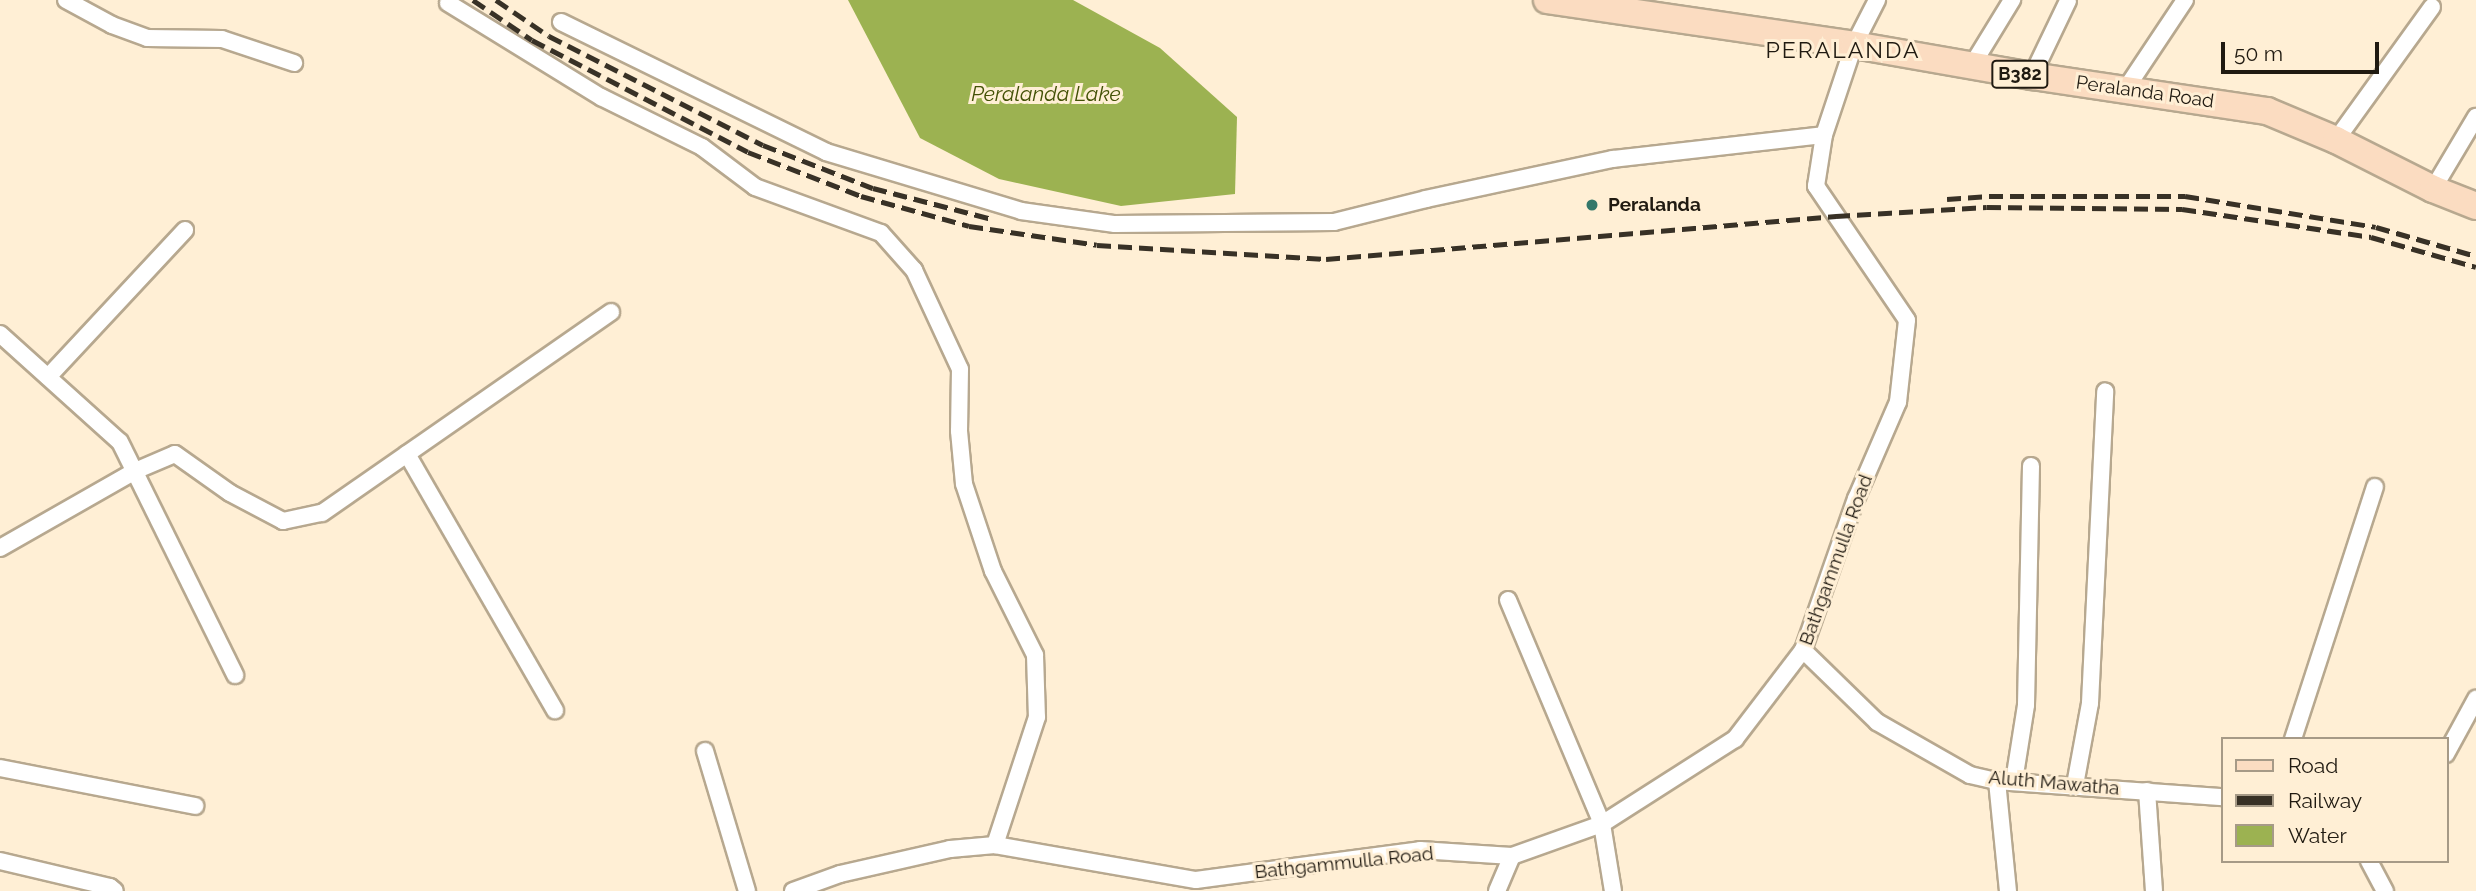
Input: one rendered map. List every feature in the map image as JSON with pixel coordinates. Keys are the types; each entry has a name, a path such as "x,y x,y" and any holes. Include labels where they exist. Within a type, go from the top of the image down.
{"main road":[{"name":"Peralanda Road","path":"1547,0 1854,45 2032,76 2267,111 2336,140 2433,189 2476,206"}],"street":[{"path":"66,0 112,25 146,38 222,39 293,63"},
{"name":"Bathgammulla Road","path":"793,891 840,874 950,849 996,845 1196,880 1420,850 1512,856 1602,824 1735,739 1804,650 1856,499 1898,402 1907,320 1816,186 1824,135 1854,45 1877,0"},
{"path":"1971,66 2012,0"},
{"path":"2125,90 2185,0"},
{"path":"2032,76 2068,1"},
{"path":"448,3 601,97 702,147 755,187 881,233 914,270 960,369 959,431 964,484 993,571 1035,655 1037,717 996,845"},
{"path":"2336,140 2432,7"},
{"path":"561,22 826,152 1021,211 1115,224 1334,222 1426,199 1613,159 1824,135"},
{"path":"2433,189 2476,117"},
{"path":"48,377 185,230"},
{"path":"0,548 135,471 175,454 230,493 283,521 322,513 611,312"},
{"path":"0,334 120,442 235,676"},
{"path":"2075,785 2090,703 2105,391"},
{"path":"407,454 555,710"},
{"path":"2008,891 2006,781 2026,705 2031,466"},
{"path":"2294,737 2375,487"},
{"path":"1508,600 1602,824 1614,891"},
{"name":"Aluth Mawatha","path":"1804,650 1877,722 1970,775 2006,781 2220,797"},
{"path":"2448,750 2476,699"},
{"path":"705,751 747,891"},
{"path":"0,768 195,806"},
{"path":"2147,791 2154,891"},
{"path":"1497,891 1512,856"},
{"path":"0,862 110,887 115,891"},
{"path":"2370,863 2383,884"},
{"path":"2383,884 2388,863"}],"water":[{"name":"Peralanda Lake","path":"848,0 1073,0 1160,48 1237,117 1235,194 1121,206 999,179 920,138"}],"railway":[{"path":"473,0 532,40 748,152 861,196 969,226 1097,245 1326,259 1836,216 1987,207 2182,209 2371,237 2476,267"},
{"path":"496,0 549,36 763,145 873,188 992,219"},
{"path":"1947,199 1989,196 2185,196 2376,227 2476,256"}],"place":[{"name":"Peralanda","path":"1592,205"}],"district":[{"name":"PERALANDA","path":"1843,50"}]}
